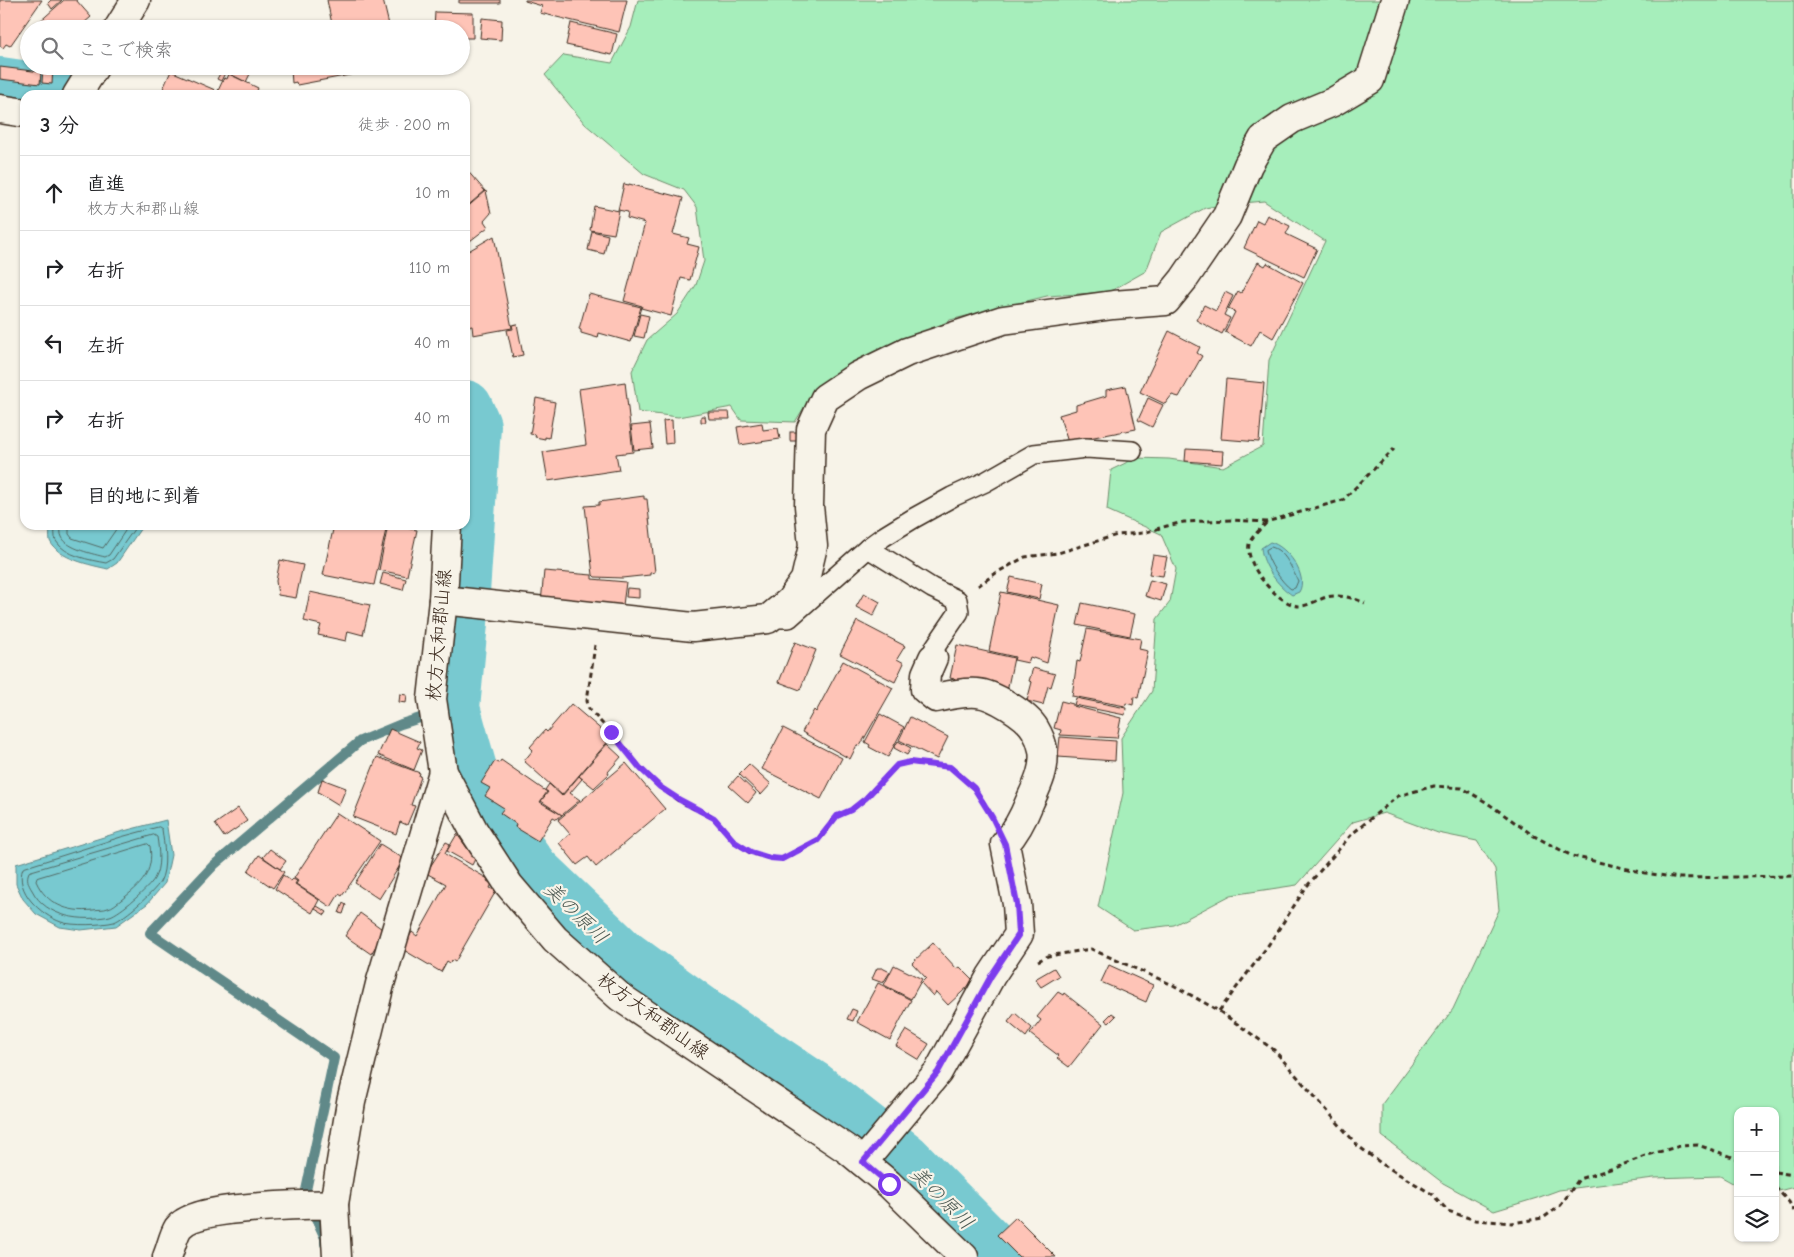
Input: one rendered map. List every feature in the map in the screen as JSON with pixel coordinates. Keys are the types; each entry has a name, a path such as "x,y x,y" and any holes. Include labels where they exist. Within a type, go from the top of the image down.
{"street":[{"path":"124,20 136,0"},
{"path":"443,600 693,627 768,619 790,601 805,580 813,546 809,506 811,429 825,398 858,376 907,352 1003,320 1113,305 1166,301 1184,279 1226,216 1248,165 1263,138 1292,119 1332,102 1370,80 1395,0"},
{"path":"80,90 89,75"},
{"path":"0,109 20,112"},
{"name":"枚方大和郡山線","path":"447,530 443,600 432,699 443,772 474,831 509,885 556,939 620,997 848,1150 889,1184 964,1257"},
{"path":"863,1162 938,1072 991,976 1019,934 1017,904 1005,844 1012,837 1041,775 1043,750 1034,728 997,698 979,693 936,698 925,689 926,674 933,658"},
{"path":"337,1257 334,1204 351,1102 380,984 443,772"},
{"path":"167,1257 178,1228 189,1219 230,1209 334,1204"}],"lane":[{"path":"768,619 789,618 868,548 914,518 952,497 985,482 1034,454 1086,448 1132,451"},
{"path":"868,548 924,583 957,600 959,612 935,647 933,658"}],"path":[{"path":"957,600 996,573 1026,557 1058,553 1117,535 1143,534 1184,522 1231,520 1266,522 1343,500 1394,448"},
{"path":"1266,522 1250,542 1249,557 1256,572 1281,599 1299,606 1328,596 1354,598 1364,603"},
{"path":"598,617 587,701 589,709 624,747 640,768 660,787 714,818 735,842 751,852 770,858 782,859 818,840 837,816 851,810 866,798 897,765 910,762 947,766 962,777 974,788 992,817 1005,844"},
{"path":"1219,1011 1268,947 1307,886 1352,834 1398,796 1434,786 1462,788 1486,802 1534,836 1572,856 1645,873 1680,878 1794,876"},
{"path":"1033,964 1048,956 1091,948 1173,985 1219,1011 1274,1050 1358,1146 1382,1164 1432,1194 1448,1211 1475,1220 1512,1223 1543,1218 1561,1205 1579,1179 1680,1146 1698,1145 1734,1157"},
{"path":"1779,1173 1794,1175"},
{"path":"1779,1191 1794,1211"}],"green space":[{"path":"638,0 1794,0 1794,1187 1779,1191 1779,1107 1734,1107 1734,1184 1720,1176 1654,1178 1559,1190 1494,1211 1443,1183 1382,1136 1382,1104 1453,1009 1499,910 1495,869 1477,841 1438,833 1384,813 1353,822 1297,885 1231,895 1174,925 1133,930 1098,907 1123,793 1121,738 1152,691 1157,619 1170,602 1176,569 1161,534 1107,510 1111,470 1136,458 1169,459 1223,467 1263,446 1269,360 1325,241 1264,201 1205,208 1161,232 1146,271 1109,292 1047,296 950,320 813,393 795,422 741,420 732,407 678,417 638,412 632,371 647,340 677,314 696,285 704,261 697,207 684,190 644,174 585,124 545,75 564,55 612,63 631,27"}],"water":[{"path":"50,530 140,530 117,563 108,569 67,557 54,547 50,541"},
{"path":"1270,542 1283,549 1295,562 1301,578 1299,592 1292,595 1286,591 1268,568 1261,548"},
{"path":"166,820 171,855 165,883 147,904 116,926 81,930 60,927 36,914 23,899 16,884 16,864"}],"building":[{"path":"0,0 42,0 28,20 20,20 20,32 10,46 6,44 3,48 0,46"},
{"path":"51,0 62,0 52,9 48,3"},
{"path":"64,0 76,0 91,17 88,20 42,20"},
{"path":"327,0 383,0 388,20 331,20"},
{"path":"459,0 500,0 500,3 459,3"},
{"path":"525,0 627,0 619,32 540,13 542,6"},
{"path":"435,12 473,13 473,38 470,38 470,20 435,20"},
{"path":"482,18 502,20 501,40 480,38"},
{"path":"571,23 617,34 612,55 566,45"},
{"path":"0,67 20,69 20,75 41,75 40,84 0,79"},
{"path":"42,75 52,75 52,84 42,83"},
{"path":"169,75 180,75 215,90 162,90"},
{"path":"219,75 224,75 221,81 217,79"},
{"path":"229,75 231,75 258,88 257,90 218,90 224,78 227,79"},
{"path":"232,75 250,75 246,82"},
{"path":"291,75 350,75 297,85 296,82 292,83"},
{"path":"470,174 485,191 470,204"},
{"path":"624,184 683,198 673,234 689,238 687,244 699,247 690,280 681,278 671,316 624,301 645,223 627,218 628,212 618,210"},
{"path":"486,191 491,213 484,221 488,227 470,241 470,205"},
{"path":"594,206 619,211 614,234 590,230"},
{"path":"1267,215 1290,226 1286,234 1317,249 1304,277 1244,248 1257,220 1263,223"},
{"path":"592,231 608,235 604,254 588,250"},
{"path":"494,236 512,328 473,335 472,326 470,326 470,250"},
{"path":"1258,262 1265,266 1267,263 1303,283 1273,338 1260,330 1251,346 1225,332 1235,312 1228,309 1238,291 1241,293"},
{"path":"1225,292 1233,296 1224,315 1230,318 1222,334 1196,320 1204,305 1216,311"},
{"path":"589,294 641,307 631,342 599,333 598,338 581,333 579,329"},
{"path":"640,314 649,316 644,338 634,336"},
{"path":"517,324 523,355 513,357 507,330 513,329 512,325"},
{"path":"1169,331 1200,347 1197,353 1202,356 1179,397 1172,395 1165,404 1140,392"},
{"path":"1226,379 1264,383 1259,442 1221,439"},
{"path":"625,382 633,452 616,454 619,470 548,481 543,452 586,445 579,389"},
{"path":"1126,386 1136,429 1068,442 1059,415 1076,410 1076,405 1106,396 1106,390"},
{"path":"536,398 555,402 549,438 535,437 536,435 530,434"},
{"path":"1148,398 1163,405 1152,427 1138,420"},
{"path":"708,412 729,412 730,419 709,419"},
{"path":"701,416 705,416 706,422 701,422"},
{"path":"672,420 673,443 665,444 663,421"},
{"path":"762,423 763,430 778,428 780,439 740,445 737,427"},
{"path":"650,424 653,448 634,450 631,426"},
{"path":"790,432 798,432 798,441 790,441"},
{"path":"1186,449 1223,451 1222,464 1185,461"},
{"path":"644,496 644,499 647,499 655,572 650,573 650,575 622,578 595,577 593,575 585,506 599,505 599,502"},
{"path":"333,530 386,530 374,585 323,575"},
{"path":"387,530 417,530 407,576 379,570"},
{"path":"1153,555 1167,557 1163,576 1149,574"},
{"path":"280,560 303,565 296,598 278,595 276,581"},
{"path":"544,571 592,575 592,579 626,582 623,605 573,601 541,603"},
{"path":"383,573 406,579 403,590 380,584"},
{"path":"1011,577 1042,584 1039,599 1007,592"},
{"path":"1150,580 1166,584 1161,601 1145,596"},
{"path":"627,588 639,589 639,598 626,597"},
{"path":"310,592 370,605 363,635 348,631 346,641 318,635 321,625 304,621"},
{"path":"1001,592 1059,605 1047,663 1030,657 1028,663 1014,660 1015,657 989,651"},
{"path":"864,593 880,602 873,616 856,607"},
{"path":"1082,603 1135,614 1130,636 1077,625"},
{"path":"857,621 905,646 897,659 904,663 895,682 840,654"},
{"path":"1087,629 1141,639 1139,649 1148,651 1138,698 1134,697 1133,705 1126,703 1125,706 1072,696 1077,661 1080,662"},
{"path":"795,642 816,650 800,690 779,682"},
{"path":"957,645 1014,658 1007,691 950,678"},
{"path":"843,661 893,688 860,746 857,745 850,759 802,732 814,710 816,712"},
{"path":"1033,668 1055,674 1051,687 1048,686 1043,705 1027,701 1032,682 1029,681"},
{"path":"400,694 407,695 406,703 399,702"},
{"path":"1076,698 1126,708 1125,715 1074,705"},
{"path":"1061,701 1073,704 1073,706 1121,718 1117,738 1060,735 1061,730 1054,728"},
{"path":"571,704 611,738 562,795 524,761 533,750 530,747 545,730 547,732"},
{"path":"880,714 904,727 888,757 869,747 870,745 865,742"},
{"path":"910,717 948,737 937,759 899,740"},
{"path":"783,728 842,758 821,799 762,769"},
{"path":"390,729 420,742 417,748 422,750 414,770 378,755"},
{"path":"1060,737 1116,741 1115,761 1058,757"},
{"path":"898,741 911,748 907,755 894,748"},
{"path":"607,744 621,757 608,772 609,774 594,788 579,776"},
{"path":"377,757 420,773 419,776 421,777 411,805 415,806 407,825 400,822 396,834 353,817"},
{"path":"501,760 547,792 540,802 562,815 557,819 553,817 538,841 515,827 516,824 500,813 504,808 485,796 490,788 481,783 495,761 499,763"},
{"path":"626,763 665,809 596,867 588,857 577,865 559,843 570,834 558,820"},
{"path":"749,764 771,784 761,795 739,774"},
{"path":"579,776 582,779 570,793 580,800 562,815 541,801 548,792 545,790 549,784 562,796"},
{"path":"738,776 756,793 748,803 729,786"},
{"path":"322,779 346,788 339,805 318,792"},
{"path":"238,808 247,821 224,837 215,824"},
{"path":"337,813 380,841 342,896 339,894 331,907 296,884 298,881 294,878"},
{"path":"457,834 475,859 472,865 447,851"},
{"path":"446,842 450,844 445,854 488,879 487,881 492,884 490,888 496,891 455,962 452,960 450,963 447,961 441,972 402,949 412,932 417,936 446,884 426,873"},
{"path":"380,844 404,859 379,899 355,883"},
{"path":"270,849 286,861 280,869 263,857"},
{"path":"259,855 284,872 273,888 248,871"},
{"path":"283,875 291,881 293,879 297,881 295,884 319,900 312,913 275,889"},
{"path":"343,903 346,905 343,914 339,913"},
{"path":"317,906 327,912 325,915 315,909"},
{"path":"360,913 385,931 371,954 345,936"},
{"path":"933,943 957,969 960,967 974,981 948,1005 936,992 933,996 921,983 926,978 912,963"},
{"path":"894,965 922,979 911,999 884,985"},
{"path":"1109,965 1153,985 1146,1002 1101,982"},
{"path":"877,968 890,972 883,983 872,979"},
{"path":"1054,968 1059,976 1041,987 1035,979"},
{"path":"878,983 911,1000 890,1040 857,1022"},
{"path":"1058,992 1063,995 1064,993 1103,1024 1069,1067 1057,1058 1059,1056 1030,1034 1041,1020 1037,1017"},
{"path":"852,1009 857,1011 853,1021 847,1019"},
{"path":"1015,1013 1032,1028 1026,1037 1008,1022"},
{"path":"1112,1013 1116,1016 1109,1023 1105,1020"},
{"path":"906,1030 929,1044 919,1060 896,1046"},
{"path":"1016,1217 1056,1257 1019,1257 997,1235"}],"waterway":[{"name":"美の原川","path":"0,85 34,90"},
{"name":"美の原川","path":"470,419 473,426 470,471"},
{"name":"美の原川","path":"466,530 452,708 476,794 532,871 620,955 704,1016 813,1089 903,1159 1000,1257"},
{"path":"325,1244 325,1238 305,1195 334,1058 150,933 214,865 360,741 401,724 452,708"}],"route":[{"path":"611,732 640,768 660,787 714,818 735,842 751,852 770,858 782,859 818,840 837,816 851,810 866,798 897,765 910,762 950,767 974,788 992,817 1005,844 1017,904 1019,934 991,976 938,1072 863,1162 889,1184"}]}
